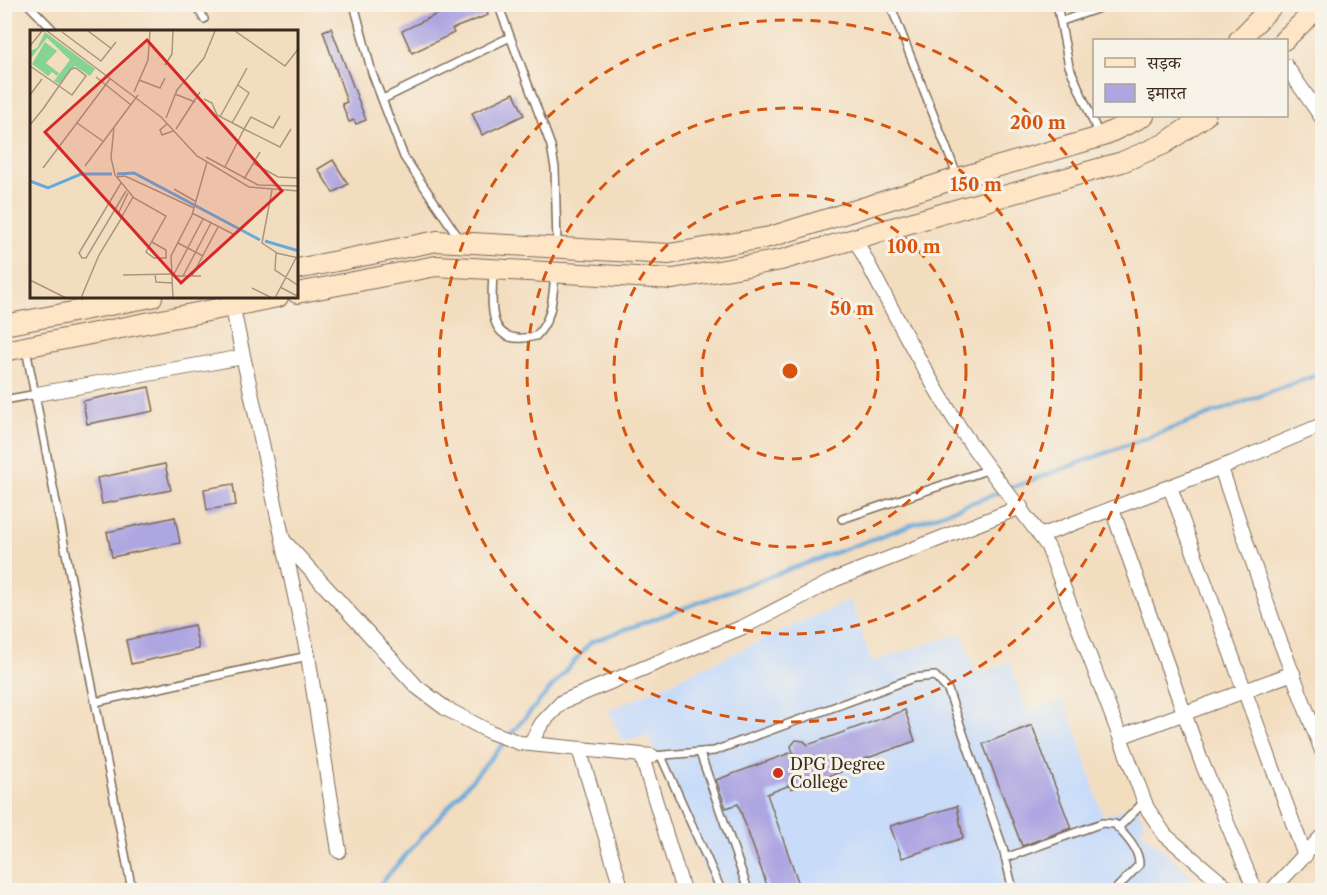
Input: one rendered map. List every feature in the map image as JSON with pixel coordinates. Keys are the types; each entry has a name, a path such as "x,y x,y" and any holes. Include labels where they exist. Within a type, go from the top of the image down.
{"main road":[{"path":"1240,39 1274,4"},
{"path":"1285,39 1322,4"},
{"path":"298,269 437,241 669,254 770,237 958,178 1100,138 1142,117"},
{"path":"298,293 436,266 673,279 781,260 1122,162 1164,144 1204,117"},
{"path":"593,250 594,275"},
{"path":"4,325 147,298"},
{"path":"4,351 231,302 269,298"}],"street":[{"path":"1288,67 1323,118"},
{"path":"855,239 937,391 990,469 1017,501 1040,536 1059,573 1144,802 1155,823 1165,835 1230,891"},
{"path":"231,302 308,656 339,851"},
{"path":"36,394 243,357"},
{"path":"1040,536 1221,468 1317,427"},
{"path":"1221,468 1323,752"},
{"path":"1170,487 1242,692 1305,856"},
{"path":"525,743 562,702 743,627 836,579 1017,501"},
{"path":"1112,509 1222,814 1255,891"},
{"path":"282,539 417,687 445,708 490,732 525,743 652,756 683,891"},
{"path":"1120,737 1293,673"},
{"path":"579,749 622,891"},
{"path":"1272,891 1323,836"}],"lane":[{"path":"27,4 53,30"},
{"path":"196,4 204,19"},
{"path":"354,4 358,25 409,167 462,243"},
{"path":"498,4 551,146 555,168 557,248"},
{"path":"890,4 958,178"},
{"path":"1057,4 1062,21 1067,59 1100,138"},
{"path":"1062,21 1111,4"},
{"path":"383,99 510,37"},
{"path":"493,270 492,313 495,326 511,337 527,338 537,336 547,324 551,313 555,273"},
{"path":"26,346 132,891"},
{"path":"4,400 36,394"},
{"path":"842,519 990,469"},
{"path":"95,702 308,656"},
{"path":"721,891 652,756 714,751 913,678 935,676 948,690 1005,858 1013,891"},
{"path":"700,753 748,891"},
{"path":"1118,828 1144,802"},
{"path":"1005,858 1102,823 1115,824 1133,846 1139,860 1138,865 1115,891"}],"shaded area":[{"name":"DPG Degree College","path":"850,600 872,662 961,633 977,675 1010,662 1026,711 1063,700 1078,736 1103,817 1135,804 1145,823 1141,831 1192,876 1179,890 713,890 648,735 622,742 609,711"}],"building":[{"path":"458,4 484,4 488,15 452,29 454,33 412,53 402,31"},
{"path":"331,28 366,120 356,124 354,120 349,122 342,104 347,102 323,31"},
{"path":"514,93 524,115 482,135 472,113"},
{"path":"333,160 348,184 333,193 318,169"},
{"path":"149,387 154,411 87,424 83,401"},
{"path":"165,464 171,490 102,504 97,478"},
{"path":"233,484 236,505 207,510 204,489"},
{"path":"175,517 180,543 112,557 107,532"},
{"path":"194,625 199,649 131,664 126,640"},
{"path":"905,710 915,741 840,768 841,772 791,789 790,785 767,794 800,887 790,891 769,891 738,804 726,808 716,780 793,752 791,746 796,740 804,741 808,745"},
{"path":"1032,725 1071,828 1022,846 983,744"},
{"path":"957,806 963,838 902,858 890,826"}],"waterway":[{"path":"1008,489 1322,373"},
{"path":"510,735 591,642 1001,492"},
{"path":"375,890 506,741"}],"place":[{"name":"DPG Degree College","path":"778,773"}]}
